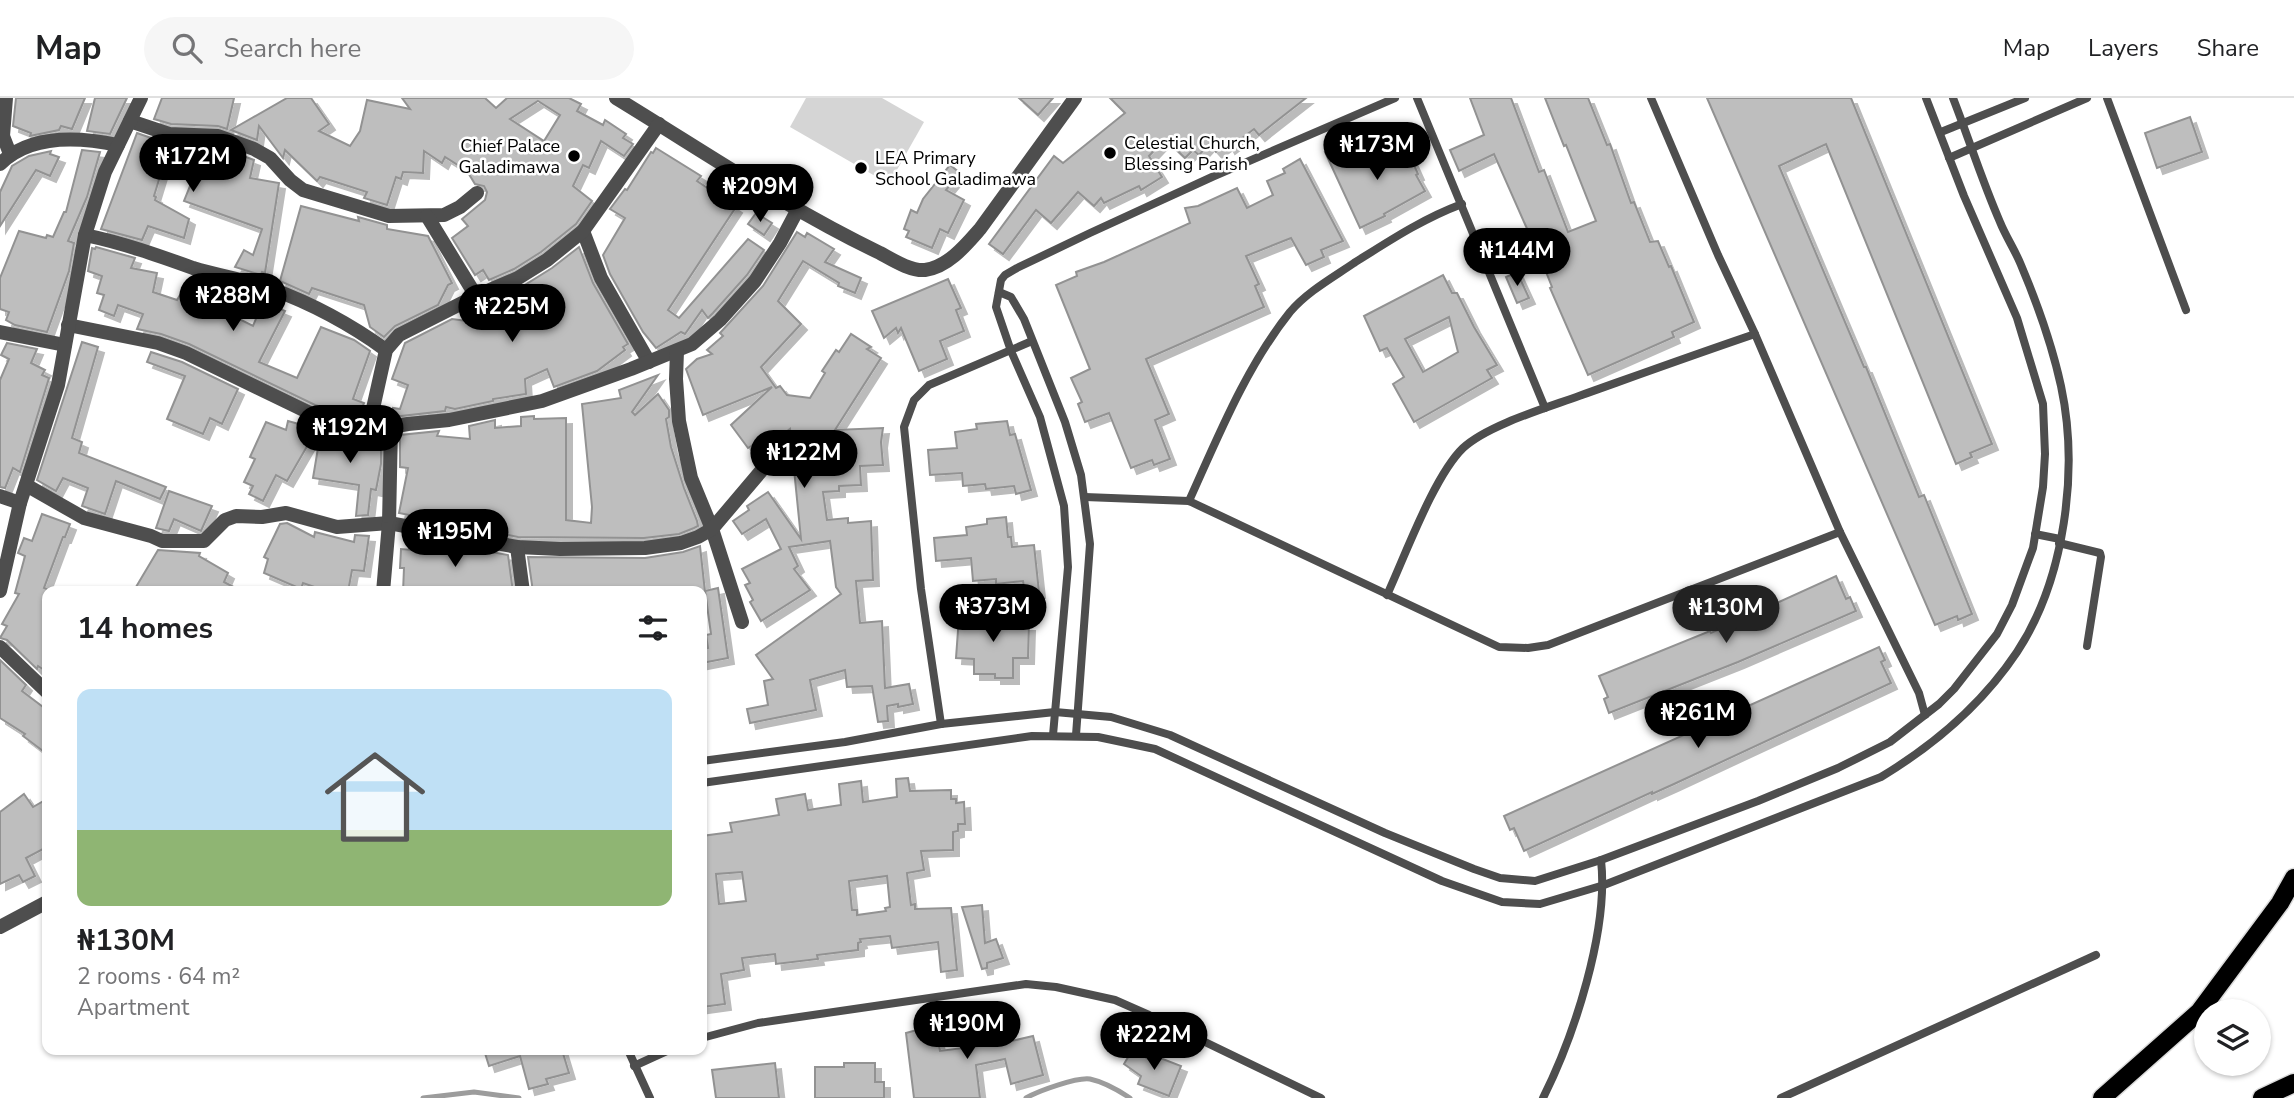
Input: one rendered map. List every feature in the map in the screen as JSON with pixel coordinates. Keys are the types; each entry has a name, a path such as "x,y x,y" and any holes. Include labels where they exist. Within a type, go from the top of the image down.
{"main road":[{"path":"2105,1096 2199,1012 2280,903 2294,878"},
{"path":"2262,1098 2294,1083"}],"street":[{"path":"6,98 1,136 5,159 32,145 59,141 87,139 118,145"},
{"path":"0,591 20,503 58,385 85,235 98,193 141,98"},
{"path":"616,98 847,237 909,267 923,270 953,256 980,229 1073,99"},
{"path":"130,121 169,134 218,136 254,149 270,158 295,185 325,198 389,216 427,216 451,212 477,193"},
{"path":"369,431 386,350 399,335 518,278 547,260 583,231 659,124"},
{"path":"68,325 158,343 186,353 314,415 369,431 449,420 542,401 692,344 720,320 755,281 798,209"},
{"path":"427,216 476,296"},
{"path":"583,231 601,278 649,362"},
{"path":"85,235 117,242 196,269 272,289 315,306 355,328 386,350"},
{"path":"0,331 65,345"},
{"path":"677,351 676,379 691,478 712,529 742,622"},
{"path":"384,586 389,523 391,426"},
{"path":"26,485 84,518 162,541 204,541 225,520 236,516 262,517 286,513 337,527 389,523 517,547 610,550 681,543 712,529 778,452"},
{"path":"0,496 20,503"},
{"path":"517,547 522,586"},
{"path":"0,647 42,685"},
{"path":"0,927 42,905"}],"lane":[{"path":"1053,735 1068,567 1064,506 1040,417 1011,351 996,307 1005,275 1027,262 1212,177 1395,98"},
{"path":"1417,98 1545,408"},
{"path":"1651,98 1840,532 1919,693 1925,715"},
{"path":"707,760 845,742 941,724 1055,712 1079,713 1125,720 1170,734 1385,833 1500,878 1535,881 1601,860 1758,801 1838,768 1890,741 1954,689 1997,634 2024,575 2035,534 2043,487 2045,454 2043,404 2017,318 1926,98"},
{"path":"707,782 956,746 1053,735 1124,741 1155,749 1442,881 1502,902 1540,904 1604,885 1881,777 1951,726 1981,698 2018,650 2047,588 2060,541 2068,486 2069,455 2061,384 2036,301 2000,224 1953,98"},
{"path":"1941,132 2025,98"},
{"path":"1949,158 2087,98"},
{"path":"2107,98 2186,310"},
{"path":"1189,500 1241,390 1293,309 1322,284 1405,230 1462,204"},
{"path":"999,292 1011,297 1024,319 1075,450 1085,497 1090,544 1076,736"},
{"path":"1387,595 1433,496 1461,450 1475,439 1545,408 1755,334"},
{"path":"941,724 922,601 904,427 914,400 929,385 1032,341"},
{"path":"1085,497 1189,500 1499,646 1528,648 1548,645 1840,532"},
{"path":"2035,534 2100,553 2087,646"},
{"path":"1543,1098 1566,1045 1590,969 1604,885 1601,860"},
{"path":"1781,1098 2096,955"},
{"path":"707,1037 758,1023 1026,984 1056,987 1115,1000 1321,1098"},
{"path":"630,1055 650,1098"},
{"path":"634,1066 658,1055"}],"shaded area":[{"path":"806,98 882,98 924,122 889,184 790,127"}],"building":[{"path":"16,98 85,98 72,129 61,126 59,130 30,136 31,133 13,126"},
{"path":"95,98 127,98 110,134 87,131"},
{"path":"162,98 234,98 227,129 218,126 171,124 154,119"},
{"path":"287,98 311,98 329,124 319,131 350,146 360,131 367,100 410,109 402,98 485,98 496,108 507,98 569,98 581,104 577,111 603,125 605,120 626,134 623,138 633,144 624,156 601,141 589,168 583,165 573,186 592,201 576,224 541,252 514,269 489,280 483,270 475,275 452,238 468,226 462,219 485,200 487,192 484,186 475,184 467,171 445,157 442,163 424,151 423,173 403,172 401,179 396,177 387,205 364,198 367,192 320,177 317,181 285,150 283,158 259,126 257,140 231,130","holes":["538,101 560,115 544,141 510,119"]},
{"path":"1019,98 1053,98 1038,115"},
{"path":"1110,98 1306,98 1259,135 1254,129 1229,148 1227,144 1216,152 1209,144 1199,155 1193,150 1185,158 1165,139 1149,156 1162,177 1141,190 1139,186 1104,203 1101,198 1094,206 1078,192 1051,223 1036,210 1003,254 989,244 1054,156 1063,163 1125,113"},
{"path":"1470,98 1511,98 1539,172 1544,170 1568,232 1596,221 1545,98 1588,98 1607,145 1610,144 1631,203 1634,202 1650,242 1658,241 1694,322 1672,332 1674,337 1588,375 1550,288 1552,287 1533,239 1494,154 1459,171 1450,150 1484,135"},
{"path":"1707,98 1851,98 1992,444 1970,453 1972,457 1956,464 1826,144 1779,166 1919,497 1924,495 1972,614 1958,620 1957,616 1935,625"},
{"path":"2190,117 2202,152 2157,168 2145,133"},
{"path":"137,133 168,144 216,146 254,160 250,178 279,183 265,273 262,272 261,275 235,267 244,250 253,255 262,229 184,201 196,171 165,160 154,196 155,200 189,219 184,238 148,226 142,240 101,229"},
{"path":"1395,142 1397,148 1405,145 1425,191 1360,228 1325,152 1337,147 1346,165"},
{"path":"656,148 701,176 697,181 736,207 668,310 679,318 748,239 764,250 747,275 708,318 702,310 685,334 681,332 656,348 643,332 610,274 603,255 625,218 610,209 625,189 627,190"},
{"path":"82,150 100,152 87,197 68,241 74,243 69,271 47,332 15,325 6,320 9,312 0,309 0,278 19,231 46,238 47,235 53,237 66,212"},
{"path":"51,151 50,154 59,157 50,176 36,170 0,226 0,192 12,166 29,156"},
{"path":"1300,159 1343,241 1321,250 1324,257 1306,265 1291,238 1246,256 1259,284 1255,286 1264,307 1146,359 1169,414 1155,420 1170,459 1154,465 1152,460 1131,468 1109,413 1085,422 1078,404 1082,402 1071,378 1090,369 1056,285 1077,276 1076,272 1190,223 1185,208 1198,206 1237,188 1247,208 1273,195 1267,181 1285,173 1283,169"},
{"path":"950,165 960,173 946,190 964,200 948,233 940,229 932,248 906,237 909,231 904,229 911,210 917,213 923,199"},
{"path":"301,206 359,221 358,217 387,225 387,229 428,236 452,283 448,285 438,305 395,326 384,337 370,327 364,305 312,288 309,294 280,281"},
{"path":"756,213 772,223 764,235 748,224"},
{"path":"797,232 805,237 807,233 834,249 825,262 861,278 855,293 838,286 839,283 803,261 778,301 801,324 761,367 776,388 780,386 787,395 810,398 825,373 822,371 851,334 871,347 867,349 881,358 835,430 883,428 883,465 860,466 861,485 839,486 839,491 823,492 827,520 848,518 848,523 871,521 873,580 856,581 860,623 882,621 885,688 909,684 913,704 887,706 888,721 878,722 872,686 847,687 845,670 810,680 816,710 750,723 747,709 768,705 764,681 773,679 756,655 841,594 836,587 830,541 789,547 798,566 794,569 810,590 761,621 750,602 753,600 745,585 750,583 742,569 781,549 766,519 742,534 733,521 749,510 747,506 768,492 801,539 790,429 763,450 760,446 756,450 753,445 748,448 731,425 772,387 703,415 686,369 697,359 712,354 707,350 723,336 720,333 763,286"},
{"path":"579,247 593,283 628,344 623,347 625,350 597,371 554,387 547,369 525,379 526,394 455,409 446,407 445,411 392,417 393,408 400,409 408,385 392,379 405,343 452,319 475,322 476,309 483,310 483,306 507,309 499,297 552,268"},
{"path":"92,248 135,258 131,268 157,273 153,292 177,300 186,285 197,291 200,284 229,295 223,311 253,326 263,302 285,311 259,362 297,378 321,327 354,340 370,351 353,399 364,403 358,418 315,405 189,344 137,329 143,314 118,305 114,316 99,310 104,295 97,293 102,276 88,271"},
{"path":"1517,272 1529,298 1517,303 1506,277"},
{"path":"1443,275 1452,293 1457,293 1497,365 1487,370 1492,378 1414,422 1393,384 1404,377 1387,348 1380,351 1364,316","holes":["1449,317 1458,352 1423,372 1405,339"]},
{"path":"948,279 961,308 956,310 964,331 940,341 947,359 919,371 901,328 898,333 896,328 884,338 872,311"},
{"path":"82,342 98,347 72,438 82,442 79,453 166,487 160,499 116,481 105,514 82,506 88,488 63,478 56,491 37,480"},
{"path":"7,343 37,349 31,363 45,370 42,375 49,378 20,472 13,468 5,488 0,487 0,380 9,359 1,355"},
{"path":"151,352 182,362 238,389 222,424 210,418 203,434 167,419 185,376 147,362"},
{"path":"658,375 632,412 635,415 658,394 669,410 669,417 666,419 671,447 698,526 679,534 644,538 518,537 399,513 408,468 400,467 400,435 439,431 437,436 470,439 469,426 495,420 495,428 521,426 521,417 534,416 534,419 566,418 566,520 591,523 592,507 582,404 621,398 619,390"},
{"path":"288,421 317,429 287,481 276,475 263,501 249,494 253,486 244,482 255,459 250,457 266,422 286,430"},
{"path":"1007,421 1010,435 1015,434 1031,490 1016,494 1014,486 986,489 985,484 963,486 962,473 930,475 928,450 957,448 955,432 977,429 976,424"},
{"path":"321,430 363,442 381,438 381,464 376,490 371,489 368,515 356,516 359,485 313,478"},
{"path":"169,491 212,506 201,531 174,519 169,531 156,528"},
{"path":"42,514 70,524 45,586 42,586 42,669 38,666 37,669 7,640 0,638 7,626 2,624 19,594 15,593 25,556 18,553 24,538 32,541"},
{"path":"1006,517 1012,547 1034,545 1039,592 1025,594 1023,581 996,584 996,579 973,581 971,558 936,561 934,538 967,535 966,527 987,524 987,519"},
{"path":"287,523 314,537 315,532 354,542 355,535 369,536 364,571 352,570 349,586 312,586 303,583 302,586 294,586 264,573 268,559 264,557 280,524"},
{"path":"413,544 448,544 508,555 512,586 403,586 404,568 400,568 401,549 412,550"},
{"path":"700,546 704,586 532,586 528,557 645,558 683,552"},
{"path":"158,550 200,553 199,556 228,573 224,582 232,586 137,586"},
{"path":"1836,576 1846,599 1850,597 1856,611 1609,713 1604,699 1608,697 1599,676 1710,631 1711,633"},
{"path":"718,588 728,658 707,662 707,635 711,634 707,591"},
{"path":"998,613 1014,614 1014,625 1029,625 1028,658 1013,658 1013,678 995,678 995,674 974,674 974,659 956,658 959,617 998,617"},
{"path":"1879,647 1885,660 1881,662 1891,683 1524,851 1514,828 1510,830 1504,816"},
{"path":"0,660 26,685 22,691 42,706 42,750 23,736 25,734 0,718"},
{"path":"908,778 910,791 951,790 951,799 956,799 956,803 964,802 965,824 958,824 958,831 953,832 953,850 921,851 924,870 907,873 911,905 915,904 915,909 951,908 957,970 941,972 938,942 892,948 890,936 860,939 858,950 817,955 818,959 776,964 775,954 742,958 744,970 721,974 725,1004 707,1006 707,835 732,832 730,823 779,815 776,799 805,794 808,810 841,805 839,784 861,781 863,802 897,797 896,779","holes":["742,872 746,901 719,904 716,874","887,876 890,907 885,908 886,911 857,915 857,910 852,910 849,881"]},
{"path":"24,794 33,807 42,802 42,850 26,858 35,876 23,882 19,875 0,884 0,812"},
{"path":"982,905 985,943 996,939 1003,958 987,963 987,968 982,969 962,907"},
{"path":"1001,1011 1003,1043 1033,1036 1043,1075 1011,1084 1005,1059 976,1065 980,1098 914,1098 906,1033 935,1025 940,1051 979,1046 978,1039 983,1038 981,1013"},
{"path":"1133,1049 1148,1059 1150,1054 1181,1066 1169,1096 1138,1084 1141,1076 1124,1064"},
{"path":"486,1055 564,1055 569,1073 546,1079 548,1084 529,1089 520,1056 489,1066"},
{"path":"775,1063 779,1098 716,1098 712,1070"},
{"path":"844,1063 875,1063 875,1082 884,1082 884,1098 815,1098 815,1067 844,1067"}],"waterway":[{"path":"1026,1098 1058,1085 1084,1079 1106,1084 1130,1098"},
{"path":"423,1098 474,1092 519,1098"}],"place":[{"name":"Celestial Church, Blessing Parish","path":"1110,153"},
{"name":"Chief Palace Galadimawa","path":"574,156"},
{"name":"LEA Primary School Galadimawa","path":"861,168"}]}
